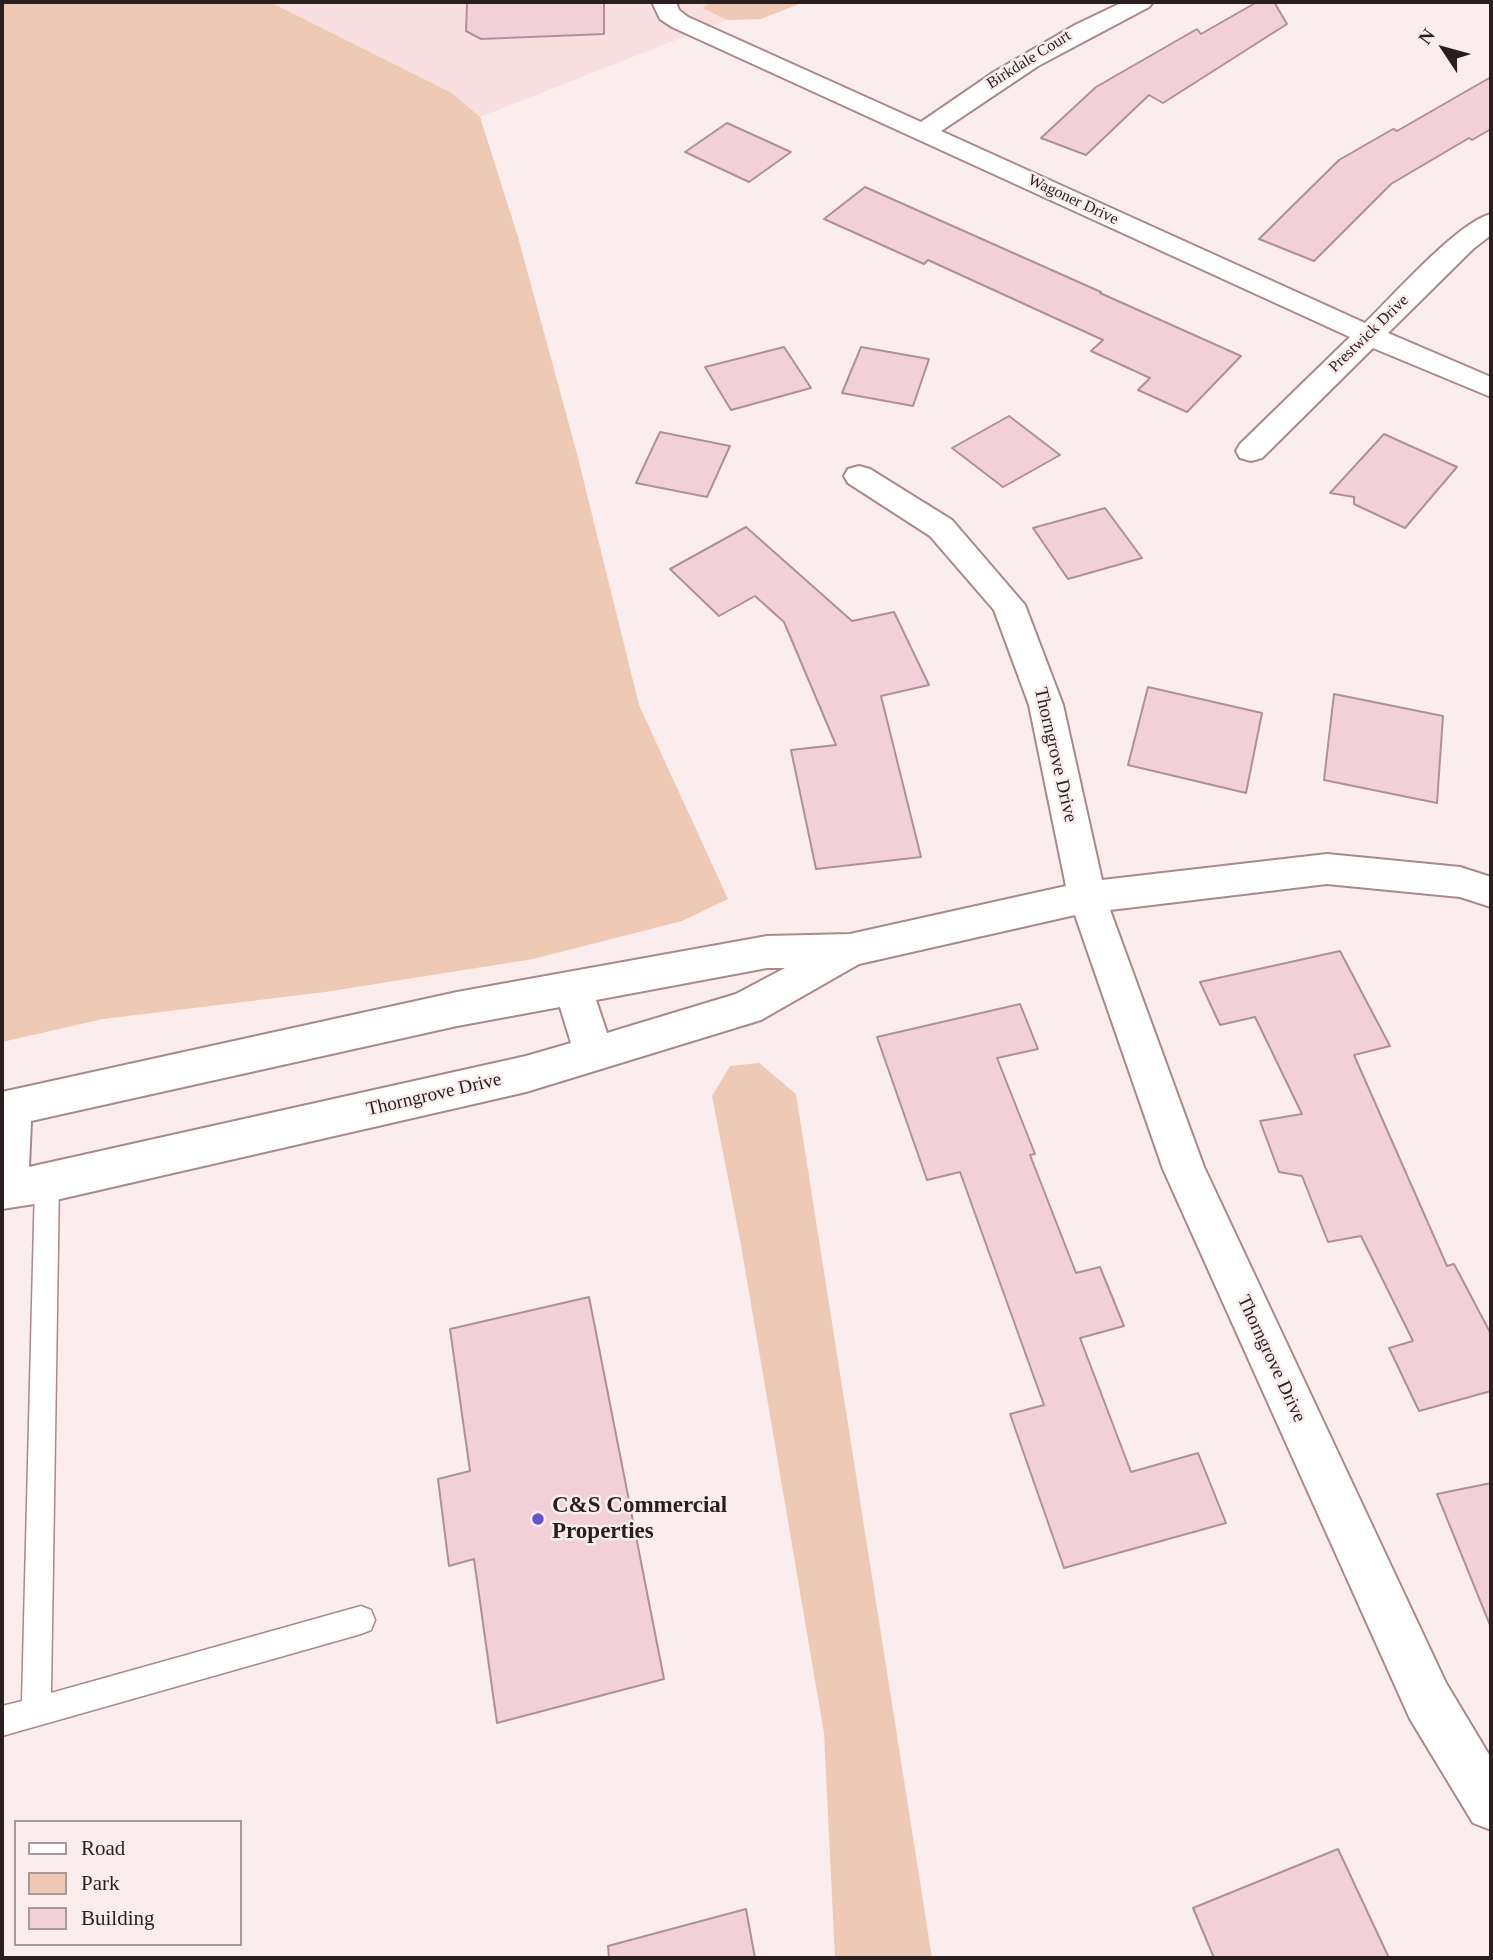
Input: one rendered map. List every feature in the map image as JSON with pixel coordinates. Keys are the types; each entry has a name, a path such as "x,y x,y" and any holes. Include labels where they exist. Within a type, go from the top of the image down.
{"street":[{"name":"Wagoner Drive","path":"664,2 668,14 680,22 925,131 1367,335 1491,388"},
{"name":"Birkdale Court","path":"925,131 1014,68 1080,29 1141,2"},
{"name":"Prestwick Drive","path":"1251,452 1462,243 1491,222"},
{"name":"Thorngrove Drive","path":"859,476 941,528 1009,605 1046,705 1087,897 1184,1169 1428,1701 1491,1805"},
{"name":"Thorngrove Drive","path":"7,1109 457,1009 767,952 850,950 1087,897 1327,869 1460,882 1491,892"},
{"name":"Thorngrove Drive","path":"5,1189 47,1183 526,1074 747,1007 850,950"},
{"path":"573,988 594,1054"},
{"path":"5,1189 7,1109"}],"lane":[{"path":"36,1711 47,1183"},
{"path":"2,1721 361,1620"}],"shaded area":[{"path":"270,2 712,2 703,8 727,20 480,117 452,93"}],"green space":[{"path":"2,2 270,2 452,93 480,117 518,237 577,454 639,705 728,899 682,921 533,959 325,992 103,1019 2,1042"},
{"path":"712,2 804,2 761,19 727,20 702,8"},
{"path":"759,1063 796,1094 932,1958 835,1958 824,1733 741,1245 712,1096 730,1066"}],"building":[{"path":"467,2 604,2 604,34 481,39 466,31"},
{"path":"1257,2 1274,2 1287,24 1163,103 1149,95 1086,155 1041,138 1096,87 1197,29 1201,34"},
{"path":"1491,77 1491,129 1472,140 1469,138 1391,184 1314,261 1259,239 1339,160 1393,129 1397,131"},
{"path":"727,123 791,152 749,182 685,152"},
{"path":"865,187 1241,356 1187,412 1138,390 1150,378 1091,351 1103,340 928,260 924,264 824,219"},
{"path":"784,347 811,388 731,410 705,367"},
{"path":"861,347 929,359 913,406 842,393"},
{"path":"1009,416 1060,455 1003,487 952,448"},
{"path":"660,432 730,446 707,497 636,483"},
{"path":"1384,434 1457,467 1405,528 1354,504 1354,497 1330,493"},
{"path":"1105,508 1142,558 1068,579 1033,528"},
{"path":"746,527 852,621 894,612 929,685 881,696 921,857 816,869 791,750 836,745 784,622 755,596 719,616 670,569"},
{"path":"1148,687 1262,713 1246,793 1128,765"},
{"path":"1334,694 1443,716 1437,803 1324,780"},
{"path":"1340,951 1390,1046 1354,1055 1447,1266 1454,1264 1491,1334 1491,1391 1419,1411 1389,1348 1413,1341 1361,1236 1328,1242 1302,1176 1279,1172 1260,1121 1302,1114 1255,1017 1220,1025 1200,982"},
{"path":"1020,1004 1038,1049 997,1058 1035,1154 1030,1155 1076,1273 1100,1267 1124,1326 1080,1338 1131,1472 1198,1453 1226,1523 1064,1568 1010,1414 1044,1405 960,1172 927,1180 877,1037"},
{"name":"C&S Commercial Properties","path":"589,1297 664,1679 497,1723 474,1559 449,1566 438,1479 470,1471 450,1329"},
{"path":"1491,1483 1491,1625 1490,1625 1437,1494"},
{"path":"1338,1849 1389,1958 1214,1958 1193,1908"},
{"path":"746,1909 755,1958 609,1958 608,1946"}],"place":[{"name":"C&S Commercial Properties","path":"538,1519"}]}
